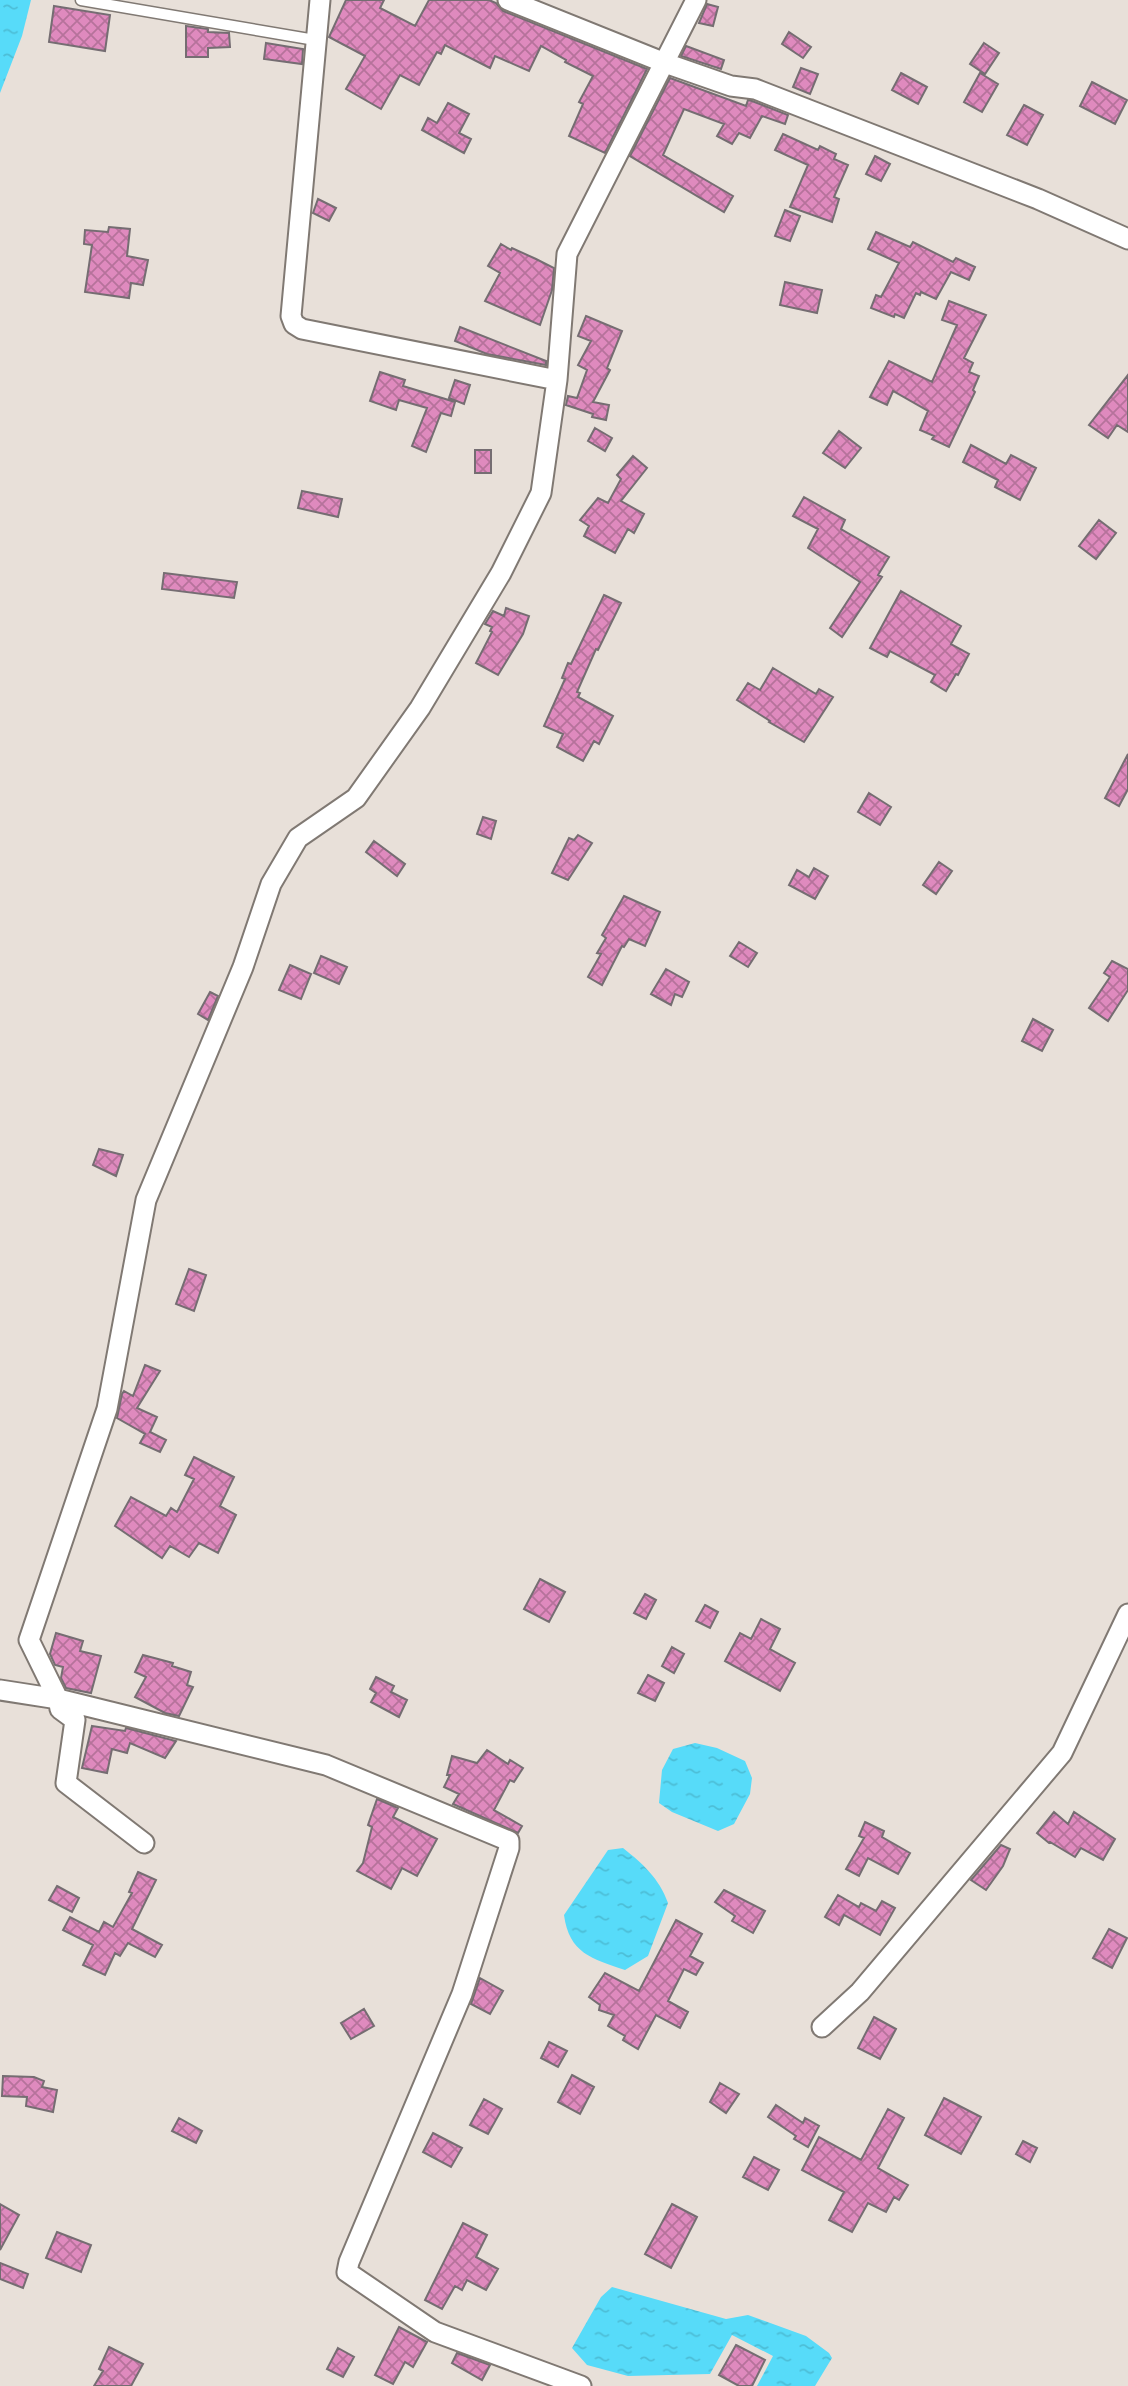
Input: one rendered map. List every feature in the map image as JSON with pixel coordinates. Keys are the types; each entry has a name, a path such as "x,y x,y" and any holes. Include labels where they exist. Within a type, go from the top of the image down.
{"street":[{"path":"320,0 291,316 294,324 302,329 558,380"},
{"path":"508,0 665,63 731,86 755,89 1038,199 1128,239"},
{"path":"144,1843 66,1783 75,1720 60,1709 58,1699 29,1640 107,1409 149,1192 243,967 271,884 298,838 356,798 420,708 502,573 541,493 558,380 567,254 696,0"},
{"path":"822,2027 860,1992 1062,1753 1128,1614"},
{"path":"0,1690 58,1699 326,1765 509,1841 462,1994 347,2272 435,2332 581,2386"}],"lane":[{"path":"81,0 315,40"}],"water":[{"path":"0,0 31,0 22,36 0,93"},
{"path":"695,1743 717,1748 745,1761 752,1778 750,1794 734,1824 718,1831 672,1812 659,1803 662,1770 673,1749"},
{"path":"623,1848 650,1872 668,1903 648,1956 625,1970 584,1953 571,1938 564,1915 608,1850"},
{"path":"612,2287 726,2319 748,2315 806,2336 832,2358 815,2386 757,2386 773,2356 732,2335 710,2374 628,2376 587,2365 572,2348 601,2297"}],"building":[{"path":"346,0 384,0 380,8 415,26 429,0 489,0 503,11 647,69 605,153 569,136 583,104 579,102 593,76 541,46 529,71 495,56 490,68 445,45 441,54 437,52 419,85 400,75 381,109 346,89 365,56 329,37"},
{"path":"707,4 718,7 713,26 699,23"},
{"path":"54,6 110,15 105,51 49,42"},
{"path":"186,26 208,29 208,32 229,33 230,47 208,48 208,57 186,57"},
{"path":"789,32 811,47 803,58 782,44"},
{"path":"266,43 303,49 302,64 264,59"},
{"path":"984,43 999,53 985,74 970,64"},
{"path":"686,46 724,60 721,69 681,56"},
{"path":"801,68 818,74 810,94 793,87"},
{"path":"901,73 927,87 918,104 892,90"},
{"path":"980,73 998,84 982,112 964,102"},
{"path":"670,78 746,106 748,100 788,115 785,124 762,116 750,138 739,133 732,144 717,136 724,124 684,109 663,155 733,196 724,212 630,156"},
{"path":"1092,82 1127,100 1115,124 1080,106"},
{"path":"448,103 469,114 459,133 471,139 464,153 422,130 428,118 437,123"},
{"path":"1024,105 1043,115 1027,145 1007,135"},
{"path":"783,134 818,150 820,146 836,154 834,159 848,165 834,197 839,199 832,222 790,207 808,165 775,150"},
{"path":"875,156 890,164 881,181 866,174"},
{"path":"318,199 336,208 329,221 313,213"},
{"path":"785,210 800,216 790,241 775,236"},
{"path":"109,227 130,229 127,256 148,260 143,285 131,283 129,298 85,292 92,245 84,244 85,230 108,232"},
{"path":"876,232 910,247 913,242 953,262 956,258 975,267 969,280 951,272 936,299 921,292 920,295 916,293 904,318 895,314 894,317 871,308 876,295 881,297 899,263 868,249"},
{"path":"501,244 554,268 552,290 540,325 485,301 500,273 488,266"},
{"path":"785,282 822,290 817,313 780,305"},
{"path":"949,301 986,315 964,358 973,363 969,372 979,376 973,390 975,392 949,447 920,430 928,411 893,391 887,405 870,397 889,361 932,382 957,325 942,320"},
{"path":"586,316 622,331 607,368 610,370 593,402 609,405 606,420 592,417 593,414 566,405 568,396 577,398 587,370 578,365 591,341 578,336"},
{"path":"460,327 546,361 546,365 487,354 455,341"},
{"path":"380,372 405,380 403,386 455,402 451,416 441,413 426,452 412,446 427,408 399,400 396,410 370,401"},
{"path":"1128,375 1128,432 1117,425 1108,438 1089,425"},
{"path":"455,380 470,385 464,404 449,398"},
{"path":"595,428 612,438 605,451 588,441"},
{"path":"839,431 861,448 845,468 823,453"},
{"path":"971,445 1006,464 1011,455 1036,468 1020,500 995,487 998,480 963,462"},
{"path":"475,450 491,450 491,473 475,473"},
{"path":"633,456 647,468 621,501 644,514 634,533 628,529 615,553 584,536 589,526 580,520 598,498 608,503 621,479 617,475"},
{"path":"302,491 342,499 338,517 298,508"},
{"path":"804,497 845,520 841,529 889,557 878,575 882,577 842,637 830,628 860,582 808,548 818,529 793,516"},
{"path":"1099,520 1116,533 1096,559 1079,546"},
{"path":"164,573 237,582 234,598 162,589"},
{"path":"901,591 961,626 951,644 969,654 946,691 931,682 935,675 890,651 887,657 870,648"},
{"path":"604,595 621,603 577,692 580,693 578,697 613,716 599,744 594,741 583,761 557,747 563,734 544,726 565,679 562,678 568,663 571,664"},
{"path":"506,608 529,616 523,634 498,675 476,663 492,632 492,627 485,624 493,611 504,616"},
{"path":"773,668 816,694 819,689 833,697 804,742 737,700 748,683 760,690"},
{"path":"1128,754 1128,789 1119,806 1105,798"},
{"path":"869,793 891,807 880,825 858,812"},
{"path":"483,817 496,821 491,839 477,834"},
{"path":"578,835 592,843 568,880 552,873 569,838 574,840"},
{"path":"374,841 405,864 397,876 366,852"},
{"path":"939,862 952,871 936,894 923,885"},
{"path":"814,868 828,876 815,899 789,885 797,870 809,877"},
{"path":"624,896 660,912 645,946 629,939 624,947 622,946 602,985 588,977 601,954 597,953 606,938 602,935"},
{"path":"739,942 757,953 748,967 730,956"},
{"path":"321,956 347,967 339,984 314,973"},
{"path":"1112,961 1128,969 1128,990 1108,1021 1089,1008 1110,977 1104,973"},
{"path":"290,965 311,974 301,999 279,990"},
{"path":"666,969 689,982 682,997 675,994 671,1005 651,994"},
{"path":"210,992 218,996 208,1020 198,1014"},
{"path":"1033,1019 1053,1030 1042,1051 1022,1041"},
{"path":"99,1149 123,1155 116,1176 93,1165"},
{"path":"189,1269 206,1275 194,1311 176,1304"},
{"path":"145,1365 160,1371 137,1408 157,1417 150,1432 166,1440 160,1452 140,1443 145,1434 117,1418 122,1394 124,1391 133,1396"},
{"path":"194,1457 234,1477 220,1506 236,1515 218,1553 199,1543 189,1557 170,1546 162,1558 115,1526 131,1497 166,1516 171,1508 177,1512 194,1479 185,1475"},
{"path":"540,1579 565,1592 549,1622 524,1609"},
{"path":"645,1594 656,1600 646,1619 634,1613"},
{"path":"705,1605 718,1612 710,1628 696,1621"},
{"path":"761,1619 780,1629 770,1649 795,1663 780,1691 725,1661 740,1633 751,1639"},
{"path":"56,1633 83,1641 80,1651 101,1656 91,1693 66,1688 61,1678 63,1667 55,1665 50,1654"},
{"path":"672,1647 684,1654 674,1673 662,1666"},
{"path":"143,1655 173,1663 172,1666 191,1672 187,1685 193,1687 179,1716 165,1713 135,1697 146,1677 135,1672"},
{"path":"648,1675 664,1683 655,1701 638,1693"},
{"path":"376,1677 394,1686 391,1692 407,1700 399,1717 371,1702 376,1693 370,1689"},
{"path":"92,1726 125,1731 126,1728 176,1741 165,1758 130,1743 127,1753 112,1749 107,1773 82,1768"},
{"path":"487,1750 508,1764 510,1760 523,1768 514,1782 510,1780 494,1810 522,1826 518,1833 453,1804 459,1794 444,1787 450,1775 447,1775 452,1756 477,1763"},
{"path":"377,1799 398,1808 393,1817 437,1839 417,1876 402,1868 391,1889 357,1871 363,1863 372,1827 368,1825"},
{"path":"1054,1812 1068,1824 1074,1812 1115,1839 1103,1860 1081,1848 1075,1857 1037,1833"},
{"path":"865,1822 884,1831 882,1837 910,1853 898,1874 868,1858 859,1876 846,1869 864,1838 859,1836"},
{"path":"1001,1845 1010,1849 1003,1866 986,1890 971,1880"},
{"path":"138,1872 156,1880 132,1929 162,1945 155,1957 128,1943 120,1956 115,1953 105,1975 83,1965 93,1945 63,1930 70,1917 99,1932 104,1922 113,1927 132,1893 129,1892"},
{"path":"57,1886 79,1898 72,1912 49,1900"},
{"path":"724,1890 765,1911 753,1933 732,1921 735,1916 715,1902"},
{"path":"838,1895 859,1907 861,1903 876,1911 882,1901 895,1908 880,1935 844,1915 839,1925 825,1917"},
{"path":"676,1920 702,1934 690,1956 703,1963 696,1975 684,1969 668,2001 688,2012 680,2028 656,2015 638,2049 623,2040 625,2036 608,2026 614,2015 599,2010 600,2005 589,1997 605,1973 639,1991"},
{"path":"1109,1929 1127,1938 1112,1968 1093,1958"},
{"path":"480,1978 503,1991 490,2014 471,2004"},
{"path":"364,2009 374,2026 351,2039 341,2023"},
{"path":"874,2017 896,2029 880,2059 858,2048"},
{"path":"549,2042 567,2051 558,2067 541,2058"},
{"path":"572,2075 594,2087 580,2114 558,2102"},
{"path":"3,2076 34,2077 44,2081 42,2087 57,2090 53,2112 26,2106 27,2097 2,2096"},
{"path":"720,2083 739,2094 726,2113 710,2102"},
{"path":"944,2098 981,2117 961,2154 925,2135"},
{"path":"484,2099 502,2109 488,2134 470,2125"},
{"path":"776,2105 803,2123 805,2118 819,2126 808,2147 768,2117"},
{"path":"888,2109 904,2118 878,2168 908,2185 899,2200 894,2197 886,2212 868,2203 852,2232 829,2220 844,2192 802,2170 819,2137 861,2160"},
{"path":"179,2118 202,2131 196,2143 172,2131"},
{"path":"433,2133 462,2148 451,2167 423,2152"},
{"path":"1023,2141 1037,2148 1030,2162 1016,2154"},
{"path":"754,2157 779,2170 768,2190 743,2177"},
{"path":"0,2204 19,2215 0,2250"},
{"path":"672,2204 697,2217 671,2268 645,2254"},
{"path":"463,2223 487,2235 476,2257 498,2269 486,2290 467,2280 462,2290 455,2286 442,2309 425,2300"},
{"path":"57,2232 91,2245 81,2272 46,2258"},
{"path":"0,2263 28,2274 23,2288 0,2279"},
{"path":"399,2327 427,2342 413,2367 405,2362 393,2384 375,2375"},
{"path":"736,2345 765,2360 752,2386 739,2386 719,2375"},
{"path":"109,2347 143,2364 131,2386 94,2386 103,2371 99,2369"},
{"path":"338,2348 354,2357 343,2377 327,2369"},
{"path":"457,2353 490,2365 482,2380 452,2363"}]}
